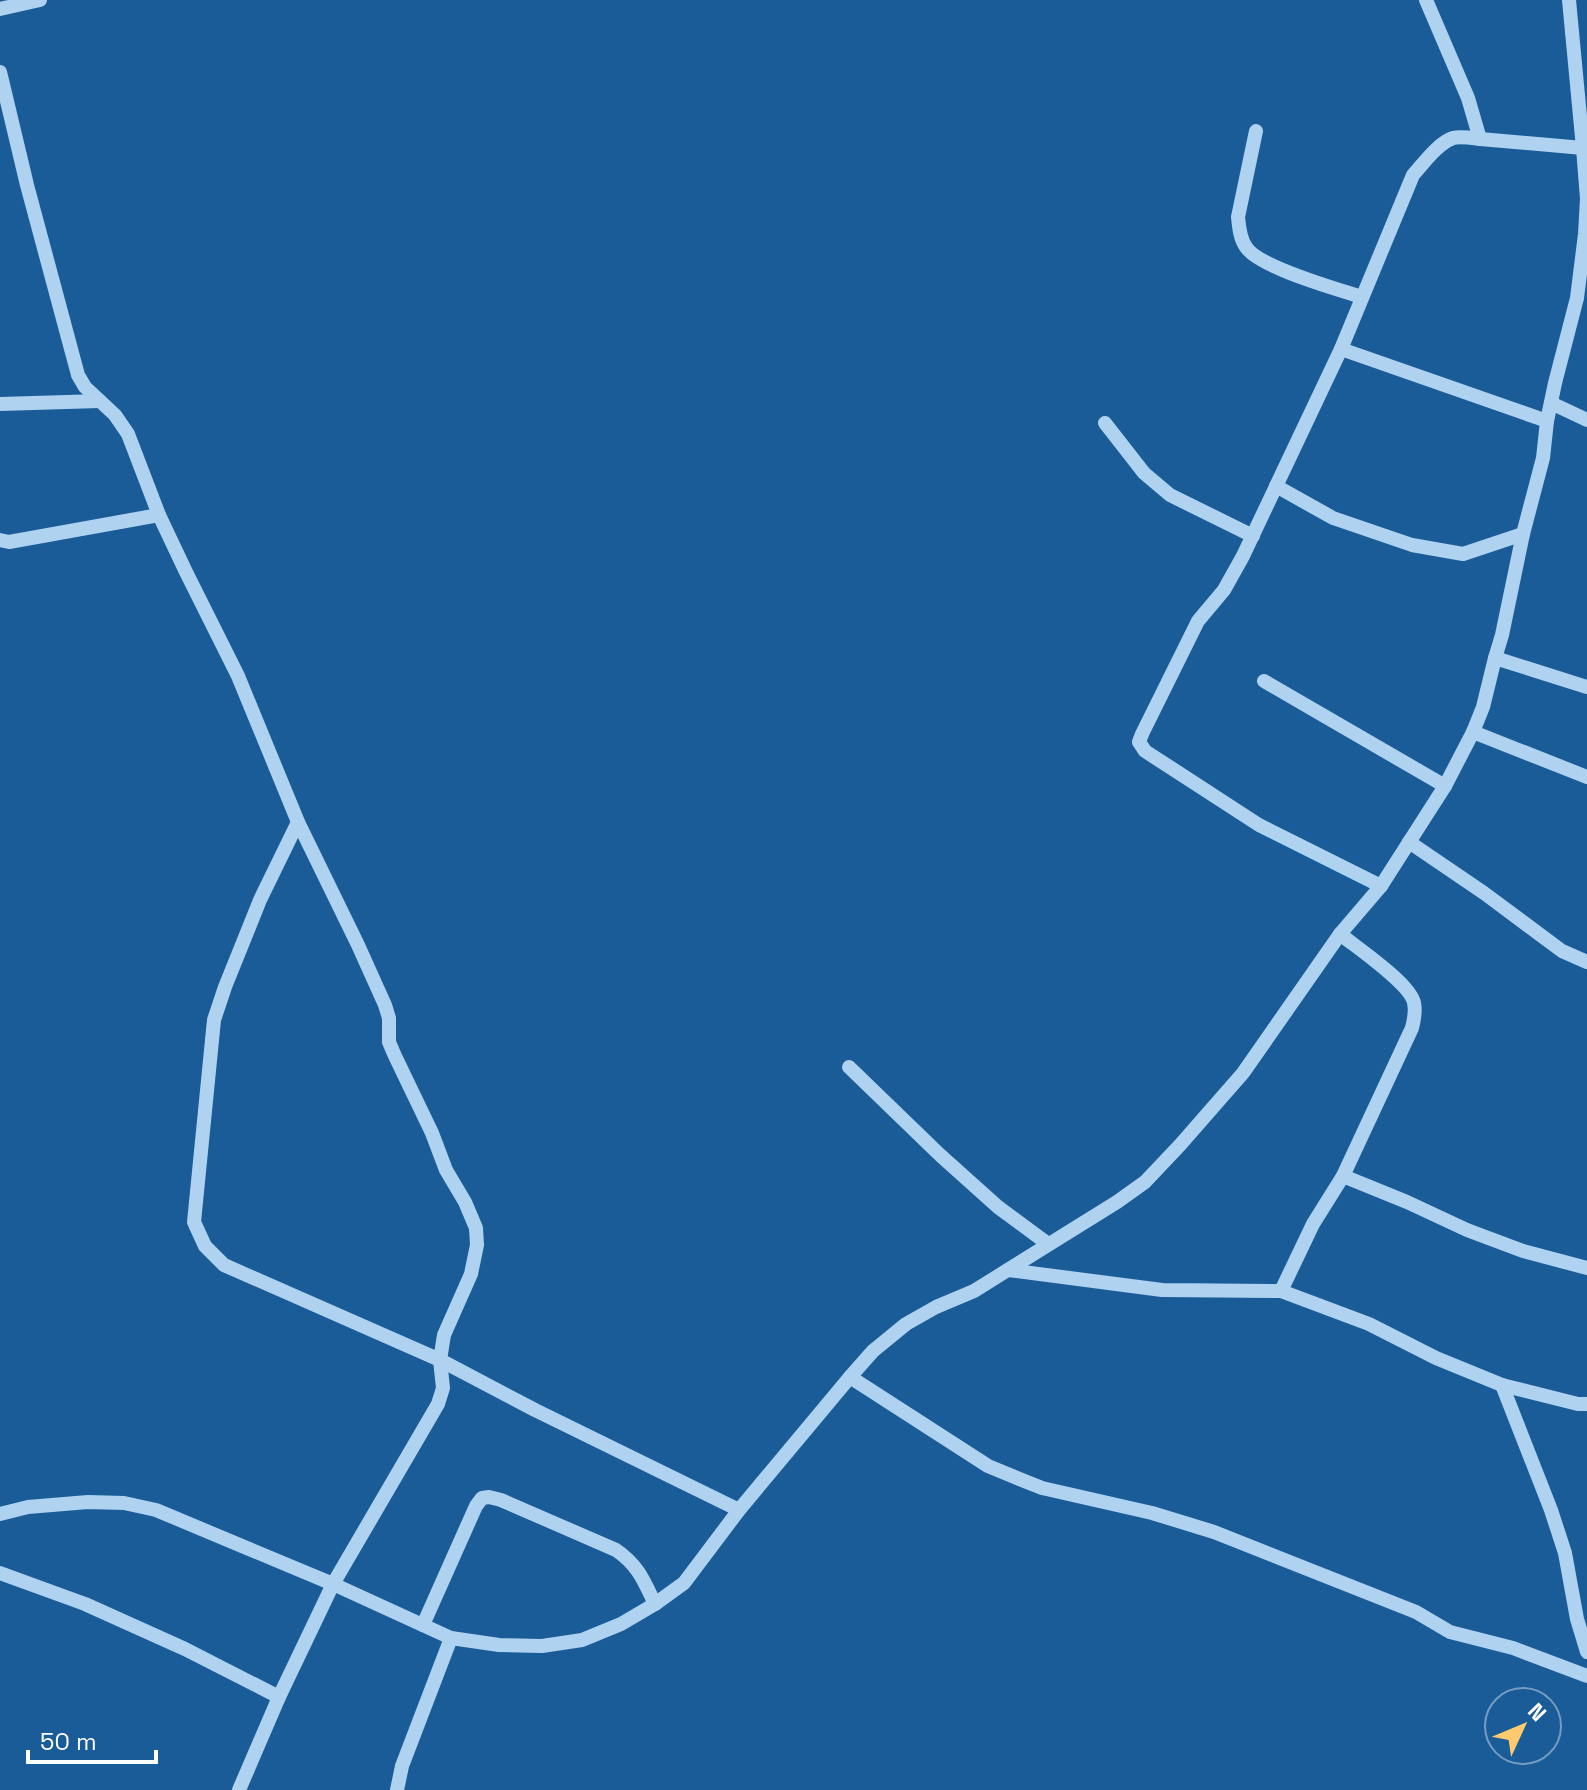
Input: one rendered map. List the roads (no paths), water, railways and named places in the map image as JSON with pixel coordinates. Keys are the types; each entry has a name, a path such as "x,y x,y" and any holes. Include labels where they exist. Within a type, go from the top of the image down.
{"street":[{"path":"0,9 40,0"},
{"path":"1426,0 1468,98 1480,139"},
{"path":"0,1514 28,1507 88,1502 124,1503 156,1510 333,1584 451,1638 499,1645 542,1646 582,1640 621,1624 684,1583 739,1510 850,1377 873,1351 906,1324 974,1291 1145,1182 1243,1073 1340,934 1381,886 1445,786 1483,707 1543,458 1547,421 1577,298 1586,234 1587,199 1569,0"},
{"path":"0,72 78,375 85,387 115,415 128,434 159,515 238,676 298,822 385,1005 389,1018 389,1042 446,1170 476,1228 477,1245 471,1274 444,1335 440,1360 443,1388 438,1404 333,1584 239,1790"},
{"path":"1256,131 1238,217 1247,249 1278,268 1362,297"},
{"path":"1381,886 1259,825 1145,751 1139,742 1198,621 1224,590 1253,536 1341,349 1413,175 1430,156 1455,138 1583,148"},
{"path":"1341,349 1547,421"},
{"path":"0,404 100,401"},
{"path":"1551,403 1587,420"},
{"path":"1105,423 1144,473 1170,495 1253,536"},
{"path":"1276,486 1333,518 1412,545 1463,554 1523,534"},
{"path":"0,540 9,542 159,515"},
{"path":"1495,658 1587,687"},
{"path":"1264,681 1445,786"},
{"path":"1473,732 1587,777"},
{"path":"298,822 260,900 214,1020 194,1222 205,1246 224,1265 440,1360 739,1510"},
{"path":"1409,842 1562,951 1587,962"},
{"path":"1281,1291 1313,1224 1343,1176 1412,1028 1415,1015 1415,1003 1405,986 1340,934"},
{"path":"849,1067 998,1207 1048,1244"},
{"path":"1343,1176 1467,1230 1523,1251 1587,1268"},
{"path":"1008,1270 1162,1290 1281,1291 1369,1324 1436,1358 1502,1385 1587,1404"},
{"path":"850,1377 988,1466 1017,1478 1042,1488 1164,1516 1214,1532 1416,1612 1450,1632 1513,1648 1587,1676"},
{"path":"1502,1385 1565,1553 1577,1619 1587,1652"},
{"path":"423,1625 476,1506 482,1498 489,1497 616,1550 638,1569 655,1604"},
{"path":"0,1573 85,1604 185,1649 279,1697"},
{"path":"397,1790 402,1766 451,1638"}]}
